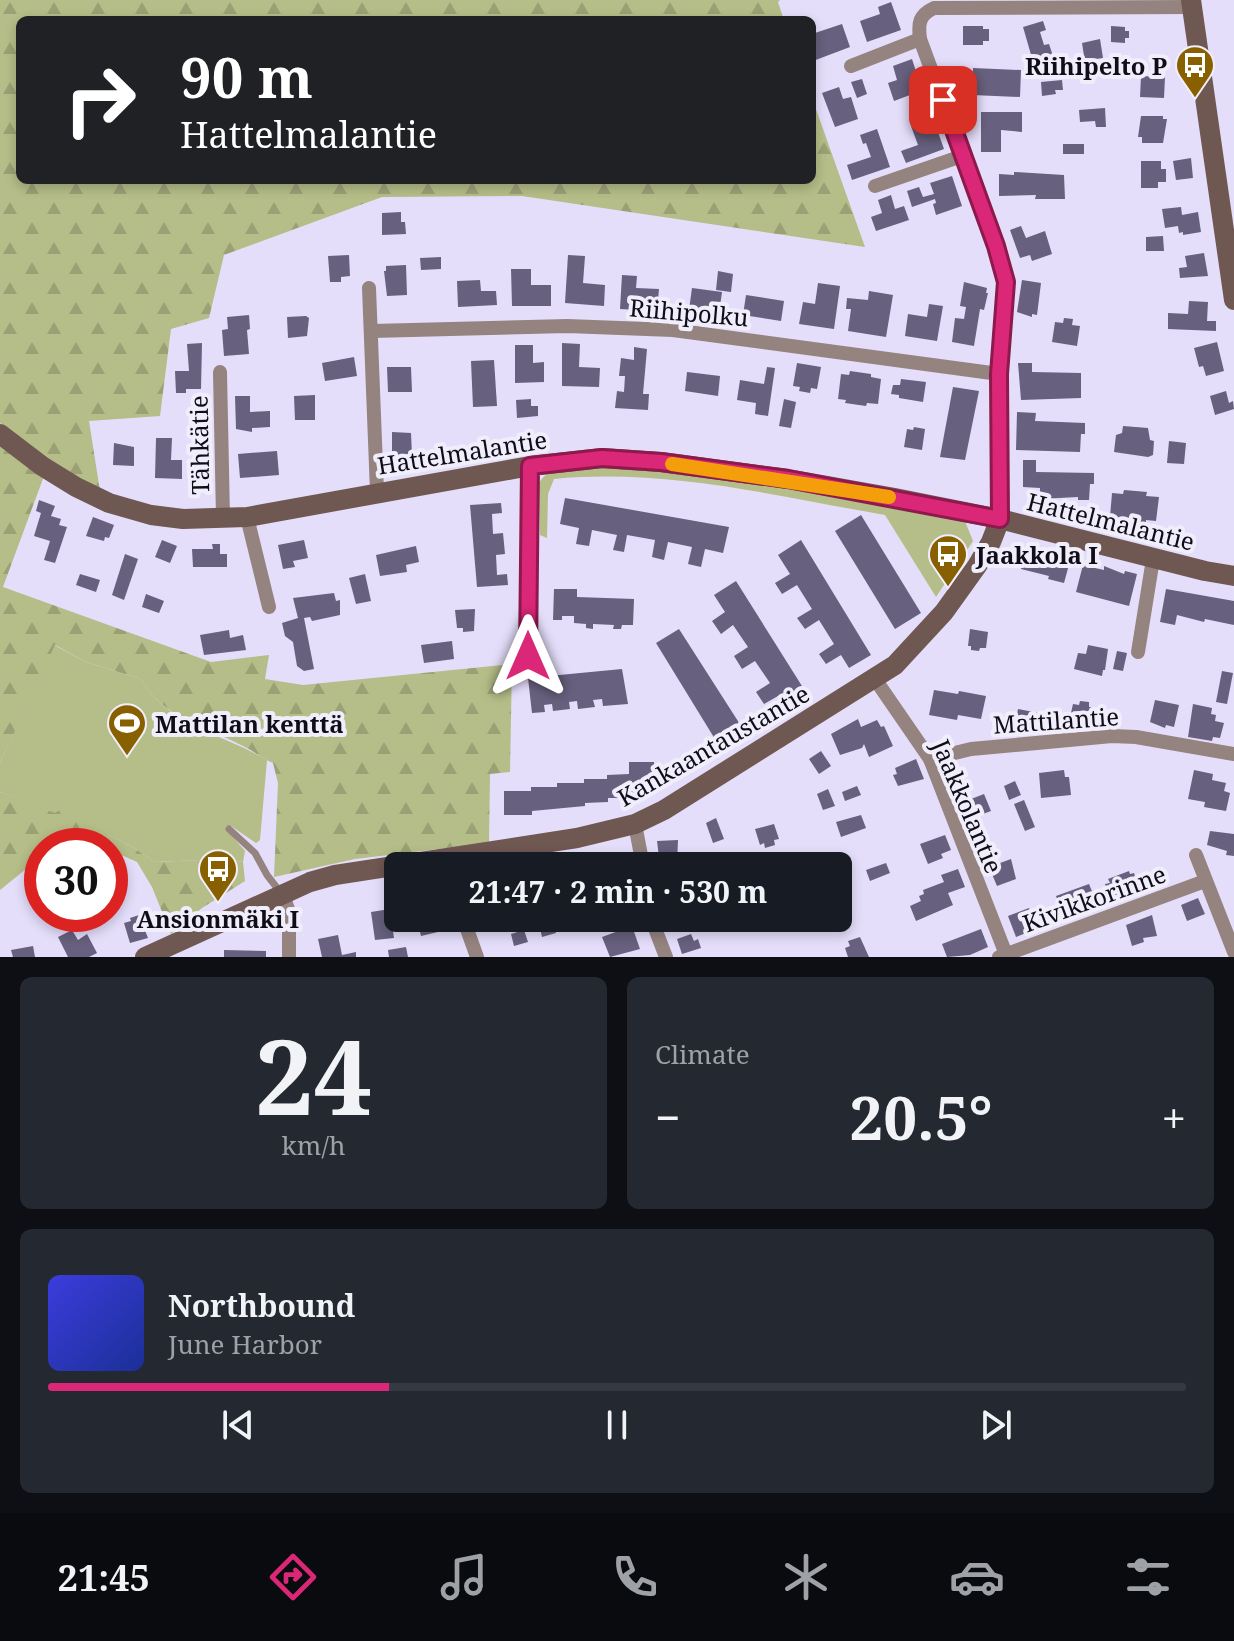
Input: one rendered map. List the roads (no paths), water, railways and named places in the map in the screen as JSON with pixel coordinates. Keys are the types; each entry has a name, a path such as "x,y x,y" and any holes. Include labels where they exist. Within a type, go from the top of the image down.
{"street":[{"path":"1000,519 999,374 1006,282 996,246 920,39 918,24 924,12 934,8 1192,4 1234,300"},
{"path":"851,66 920,39"},
{"path":"875,186 962,156"},
{"path":"369,288 377,492"},
{"name":"Riihipolku","path":"372,331 567,326 673,330 999,374"},
{"name":"Tähkätie","path":"220,372 223,517"},
{"name":"Hattelmalantie","path":"0,434 53,473 109,503 151,515 183,519 247,517 530,466 602,458 661,462 788,479 1000,519 1153,559 1234,576"},
{"path":"528,656 530,466"},
{"path":"247,517 269,607"},
{"name":"Kankaantaustantie","path":"501,852 635,824 675,803 875,679 913,648 944,612 977,566 1000,519"},
{"path":"1138,652 1153,559"},
{"name":"Jaakkolantie","path":"875,679 930,759 1004,956"},
{"name":"Mattilantie","path":"930,759 971,749 1112,736 1136,737 1234,754"},
{"path":"635,824 640,852"},
{"path":"1196,855 1234,952"},
{"name":"Kankaantaustantie","path":"145,957 310,882 335,875 384,869"},
{"name":"Kivikkorinne","path":"1004,956 1205,881"},
{"path":"283,895 289,912 289,957"},
{"path":"468,932 477,957"},
{"path":"656,932 666,957"}],"lane":[{"path":"229,829 255,853 283,895"}],"place":[{"name":"Riihipelto P","path":"1195,99"},
{"name":"Jaakkola I","path":"948,588"},
{"name":"Mattilan kenttä","path":"127,757"},
{"name":"Ansionmäki I","path":"218,903"}]}
